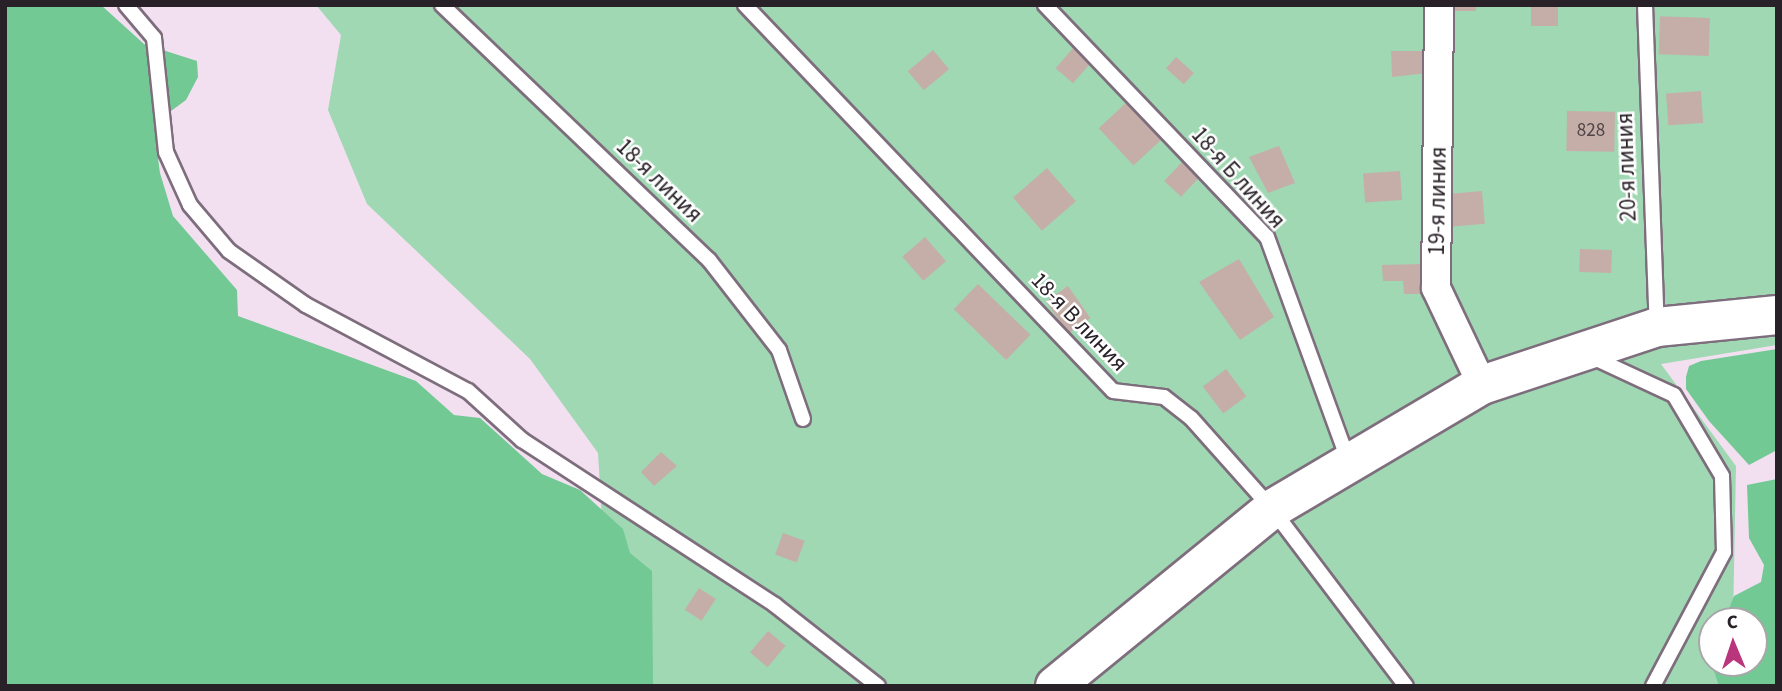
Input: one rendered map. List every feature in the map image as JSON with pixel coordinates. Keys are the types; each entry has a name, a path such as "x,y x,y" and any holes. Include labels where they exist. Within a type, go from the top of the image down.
{"street":[{"name":"19-я линия","path":"1439,5 1436,288 1482,386"},
{"path":"1055,686 1272,509 1348,460 1482,386 1577,349 1657,327 1777,315"}],"lane":[{"path":"126,5 154,38 166,152 190,205 229,251 306,305 468,391 522,440 775,604 878,686"},
{"name":"18-я линия","path":"442,5 709,260 779,350 803,419"},
{"name":"18-я В линия","path":"745,5 1112,391 1164,397 1191,418 1272,509 1406,686"},
{"name":"18-я Б линия","path":"1045,5 1266,237 1348,460"},
{"name":"20-я линия","path":"1645,5 1657,327"},
{"path":"1577,349 1674,396 1722,476 1724,552 1653,686"}],"green space":[{"path":"5,5 101,5 144,44 197,61 198,77 186,100 171,111 156,144 160,173 173,216 237,290 238,316 416,381 454,415 480,418 542,474 580,490 623,529 630,553 652,571 653,686 5,686"},
{"path":"316,5 1777,5 1777,345 1661,364 1736,466 1733,607 1698,607 1698,677 1732,677 1745,686 642,686 603,536 598,453 530,359 367,204 328,110 341,35"},
{"path":"1777,349 1777,450 1749,465 1709,421 1686,389 1686,377 1689,366 1701,361"},
{"path":"1777,479 1777,686 1719,686 1716,677 1768,677 1768,607 1730,607 1734,596 1761,582 1764,565 1749,538 1747,485"}],"building":[{"path":"1455,5 1476,5 1476,11 1455,11"},
{"path":"1531,5 1558,5 1558,26 1531,26"},
{"path":"1660,16 1710,18 1709,56 1659,54"},
{"path":"1074,47 1091,62 1073,83 1056,68"},
{"path":"933,50 949,69 924,90 908,71"},
{"path":"1391,51 1428,51 1428,73 1392,77"},
{"path":"1176,57 1194,73 1184,84 1166,68"},
{"path":"1701,91 1703,123 1668,125 1666,93"},
{"path":"1128,101 1163,138 1134,166 1099,128"},
{"path":"1567,111 1615,112 1614,152 1566,151"},
{"path":"1279,146 1295,183 1268,193 1249,157"},
{"path":"1182,162 1199,178 1181,197 1164,181"},
{"path":"1047,168 1076,201 1042,231 1013,198"},
{"path":"1400,171 1402,200 1365,203 1363,174"},
{"path":"1482,191 1485,224 1448,227 1445,194"},
{"path":"925,237 946,261 923,281 902,257"},
{"path":"1580,249 1612,250 1611,273 1579,272"},
{"path":"1239,259 1274,317 1240,340 1199,282"},
{"path":"1421,264 1421,294 1404,294 1403,281 1383,281 1382,265"},
{"path":"978,284 1031,335 1006,360 954,309"},
{"path":"1068,286 1090,318 1068,333 1046,301"},
{"path":"1226,369 1246,396 1223,414 1203,386"},
{"path":"661,452 677,466 654,486 641,472"},
{"path":"783,533 805,541 797,562 775,555"},
{"path":"699,588 716,599 702,621 685,610"},
{"path":"768,631 786,646 768,667 750,652"}]}
